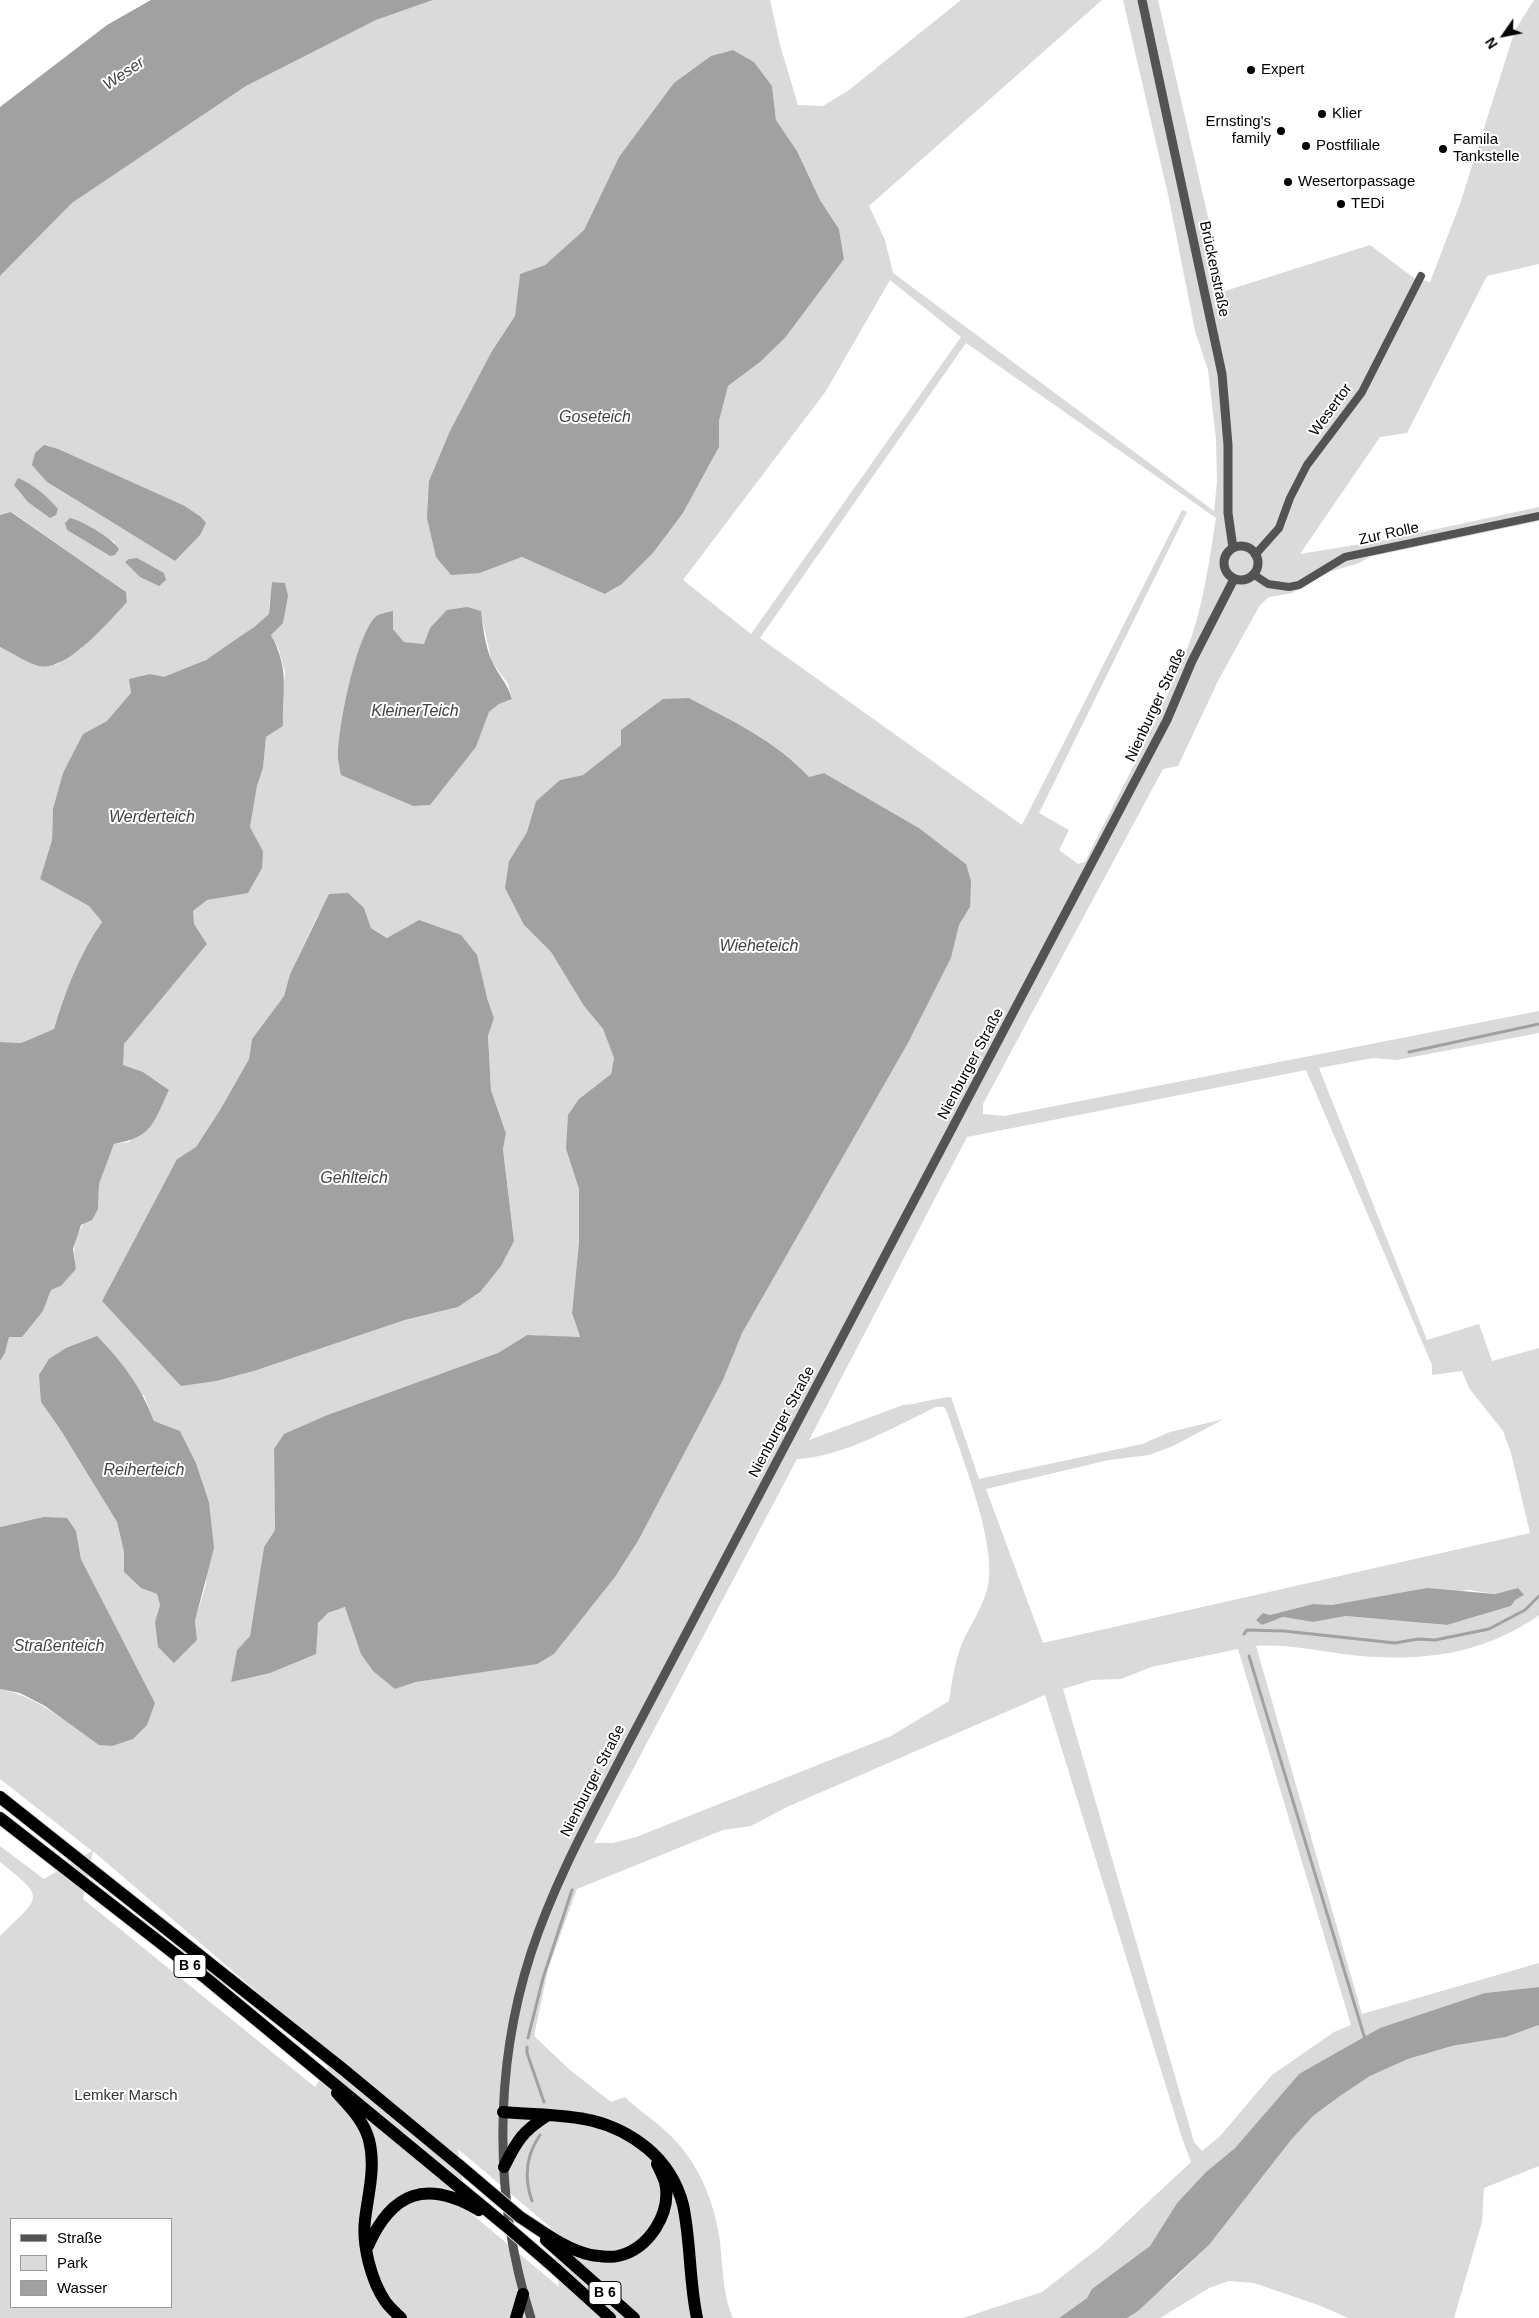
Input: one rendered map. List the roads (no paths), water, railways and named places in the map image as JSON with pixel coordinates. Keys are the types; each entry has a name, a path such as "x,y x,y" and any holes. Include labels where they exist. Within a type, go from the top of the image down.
{"highway":[{"name":"B 6","path":"0,1797 344,2070 552,2242 634,2318"},
{"name":"B 6","path":"0,1818 308,2062 464,2195 505,2225 610,2318"},
{"path":"333,2085 354,2112 369,2140 372,2159 364,2223 367,2248 373,2275 385,2301 401,2318"},
{"path":"503,2112 548,2115 609,2124 631,2136 652,2153 669,2171 682,2204 697,2318"},
{"path":"504,2167 516,2141 530,2127 548,2115"},
{"path":"552,2242 603,2256 618,2256 639,2246 648,2238 663,2214 665,2199 665,2183 652,2153"},
{"path":"367,2248 384,2216 394,2205 408,2196 424,2192 464,2195"},
{"path":"516,2318 523,2294"}],"street":[{"name":"Brückenstraße","path":"1142,0 1222,374 1228,445 1228,512 1233,548"},
{"name":"Wesertor","path":"1255,555 1279,528 1290,498 1307,465 1362,392 1421,276"},
{"name":"Zur Rolle","path":"1253,574 1268,584 1289,587 1299,585 1346,557 1539,516"},
{"path":"1233,548 1248,548 1255,555 1257,566 1253,574 1243,580 1234,579 1226,571 1224,561 1233,548"},
{"name":"Nienburger Straße","path":"531,2318 515,2262 507,2217 503,2112 511,2041 531,1954 577,1842 1167,720 1192,661 1234,579"}],"water":[{"name":"Weser","path":"151,0 433,0 376,20 246,86 72,203 0,276 0,107 107,25"},
{"name":"Goseteich","path":"733,50 754,62 772,86 776,120 797,151 820,200 839,229 844,259 785,338 760,362 728,386 719,421 719,447 683,513 653,553 622,584 605,594 522,557 480,573 451,575 436,557 427,518 429,481 450,431 492,351 515,316 520,274 545,265 584,230 619,157 674,83 711,56"},
{"path":"44,445 58,449 185,506 201,517 206,523 200,535 175,561 47,482 32,465 35,453"},
{"path":"18,478 35,487 50,500 58,509 56,515 50,518 28,502 14,485"},
{"path":"11,512 126,592 127,602 99,632 74,653 50,666 34,665 0,647 0,515"},
{"path":"70,518 90,526 111,540 119,549 115,555 110,556 67,530 65,523"},
{"path":"137,558 164,573 166,580 159,586 140,577 125,562 129,559"},
{"name":"Werderteich","path":"272,582 285,583 288,596 283,623 271,635 277,647 283,669 283,726 266,737 263,768 257,786 250,827 263,851 262,868 248,893 207,900 193,911 194,924 207,944 124,1044 123,1065 143,1072 169,1090 155,1120 144,1133 127,1141 114,1144 99,1184 98,1209 92,1220 81,1225 73,1249 76,1269 61,1286 51,1290 43,1311 22,1337 9,1337 5,1353 0,1361 0,1042 21,1043 54,1029 63,1001 86,947 102,922 89,906 40,879 52,840 53,809 63,773 83,734 107,721 131,693 129,679 150,674 164,677 206,660 254,627 269,614"},
{"name":"KleinerTeich","path":"467,607 481,611 490,655 512,699 499,704 489,712 476,747 430,805 413,806 341,775 338,747 344,707 356,660 370,624 378,615 393,611 393,629 404,642 424,644 430,628 447,610"},
{"name":"Wieheteich","path":"689,698 752,732 782,752 809,777 824,773 919,828 966,864 971,881 970,907 959,925 951,958 908,1043 742,1333 723,1380 638,1541 615,1577 554,1654 537,1664 416,1682 395,1689 373,1671 361,1654 345,1607 328,1613 318,1623 316,1654 270,1673 231,1682 237,1650 250,1636 264,1547 275,1530 274,1449 284,1434 325,1416 498,1353 527,1335 580,1337 572,1313 579,1242 579,1189 566,1149 568,1115 579,1099 611,1074 614,1058 603,1029 584,1006 551,952 524,925 505,888 509,861 527,832 536,801 560,780 583,775 621,745 621,730 663,699"},
{"name":"Gehlteich","path":"348,893 364,908 371,928 387,938 419,920 461,935 477,955 487,998 494,1018 488,1036 491,1090 506,1133 503,1149 514,1241 501,1266 480,1292 458,1307 405,1320 257,1370 216,1381 181,1386 102,1301 177,1159 196,1147 249,1059 252,1039 284,996 290,974 329,894"},
{"name":"Reiherteich","path":"97,1336 137,1385 154,1421 180,1431 196,1463 209,1502 214,1548 195,1621 197,1640 174,1663 158,1647 155,1622 160,1605 157,1594 141,1588 124,1572 124,1552 117,1522 60,1429 41,1402 39,1375 49,1359 66,1348"},
{"name":"Straßenteich","path":"44,1517 67,1518 76,1531 81,1559 155,1703 147,1725 133,1739 112,1746 99,1745 45,1706 20,1693 0,1689 0,1527"},
{"path":"1427,1588 1495,1594 1518,1588 1524,1595 1515,1600 1511,1606 1447,1625 1346,1616 1313,1622 1283,1617 1262,1625 1256,1620 1263,1613 1270,1615 1313,1604 1332,1605"},
{"path":"1539,1987 1539,2025 1506,2037 1452,2046 1408,2059 1370,2076 1313,2116 1291,2140 1209,2245 1138,2311 1127,2318 1059,2318 1087,2298 1092,2289 1150,2246 1177,2203 1206,2172 1235,2148 1299,2074 1380,2028 1485,1993"}],"waterway":[{"path":"1409,1052 1539,1024"},
{"path":"1244,1634 1247,1630 1284,1631 1395,1643 1418,1639 1435,1640 1489,1629 1525,1610 1539,1596"},
{"path":"1249,1656 1365,2039"},
{"path":"528,2038 543,1978 572,1890"},
{"path":"527,2047 527,2053 544,2102"},
{"path":"532,2201 527,2175 529,2159 540,2135"}],"place":[{"name":"Expert","path":"1251,70"},
{"name":"Klier","path":"1322,114"},
{"name":"Ernsting's family","path":"1281,131"},
{"name":"Postfiliale","path":"1306,146"},
{"name":"Famila Tankstelle","path":"1443,149"},
{"name":"Wesertorpassage","path":"1288,182"},
{"name":"TEDi","path":"1341,204"}],"park label":[{"name":"Lemker Marsch","path":"126,2096"}]}
